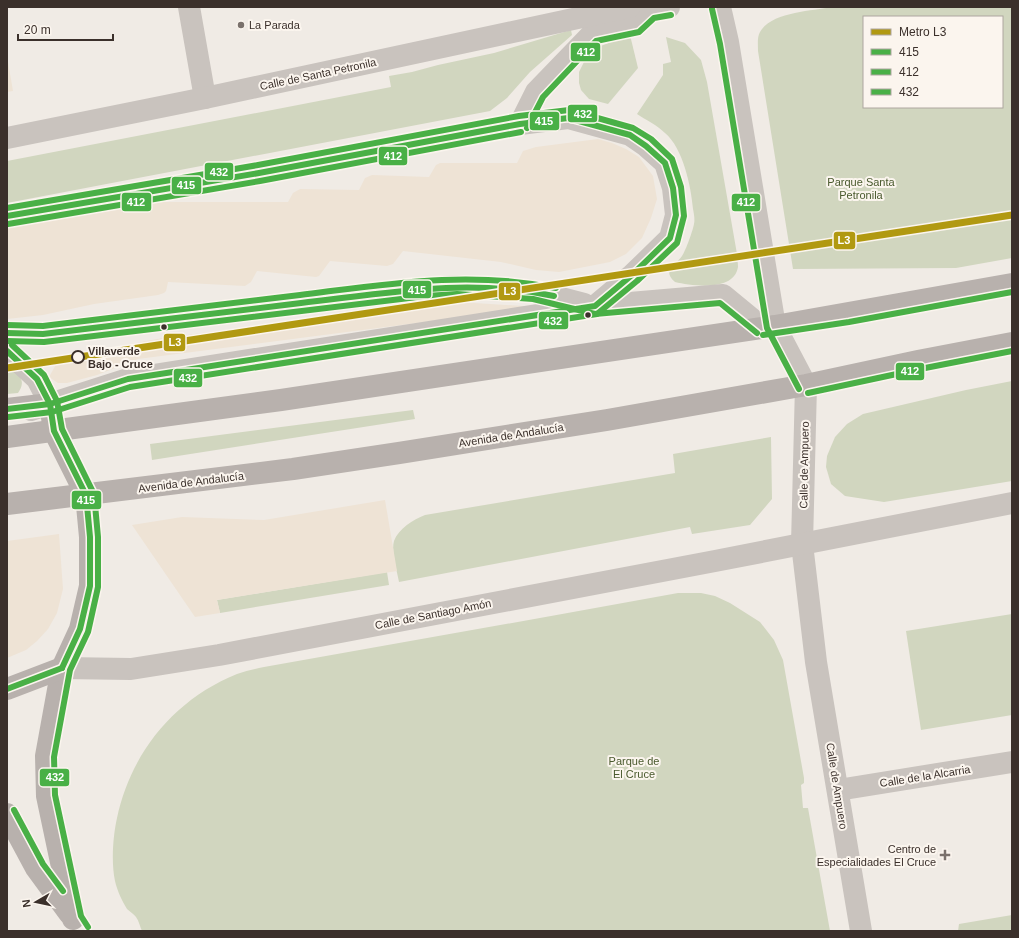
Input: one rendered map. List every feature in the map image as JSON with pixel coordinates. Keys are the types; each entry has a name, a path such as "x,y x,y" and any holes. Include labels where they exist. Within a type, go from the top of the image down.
{"main road":[{"path":"7,437 289,399 768,326 1012,284"},
{"name":"Avenida de Andalucía","path":"7,504 294,469 399,454 806,385 1012,343"},
{"path":"7,409 50,404 54,431 86,495 90,536 90,586 80,629 62,668 46,756 46,796 77,925"},
{"path":"7,689 62,668"},
{"path":"7,814 36,868 77,925"}],"street":[{"path":"189,7 205,98"},
{"name":"Calle de Santa Petronila","path":"7,138 205,98 628,7"},
{"name":"Calle de Ampuero","path":"720,7 728,42 768,326 806,385 802,544 816,662 861,931"},
{"path":"520,124 536,92 592,34 636,24 651,8"},
{"path":"7,216 259,173 520,124 568,118 630,135 646,146 665,163 673,188 676,214 670,238 632,276 595,306"},
{"path":"7,333 43,334 352,296 444,287 487,287 534,292 595,306"},
{"path":"7,417 128,379 595,306 723,295 768,326"},
{"path":"7,351 37,379 50,404"},
{"name":"Calle de Santiago Amón","path":"62,668 130,669 219,655 1012,503"},
{"name":"Calle de la Alcarria","path":"838,790 1012,762"}],"green space":[{"name":"Parque Santa Petronila","path":"832,7 1012,7 1012,258 956,268 793,269 758,51 758,39 760,32 765,25 773,20 782,16 803,11"},
{"path":"571,30 572,35 530,72 507,98 490,111 7,203 7,161 391,87 389,76 494,53"},
{"path":"630,35 638,68 608,104 589,99 581,90 579,83 579,72 584,62 598,47"},
{"path":"666,37 685,43 701,60 707,82 738,265 735,275 721,284 702,286 683,284 675,282 669,274 671,268 684,253 694,222 688,179 677,148 671,140 659,128 637,114 663,75 663,64 671,62"},
{"path":"7,364 22,380 21,388 18,393 7,394"},
{"path":"1012,381 1012,481 884,502 845,496 831,484 826,467 827,456 835,437 847,424 863,414"},
{"path":"413,410 415,419 152,460 150,444"},
{"path":"771,437 772,499 750,525 692,534 690,527 399,582 394,555 394,541 396,536 403,528 425,515 675,473 673,454"},
{"path":"387,572 389,585 220,613 217,600"},
{"name":"Parque de El Cruce","path":"678,593 701,593 715,596 730,603 760,622 774,640 783,660 804,778 804,783 801,785 803,808 808,808 830,931 142,931 136,917 125,906 118,892 115,881 113,857 117,818 133,771 145,750 175,713 194,698 215,685 237,674 264,667"},
{"path":"1012,614 1012,715 921,730 906,631"},
{"path":"1012,915 1012,931 958,931 959,924"}],"shaded area":[{"path":"7,56 13,91 7,92"},
{"path":"598,139 626,149 639,157 653,176 657,199 651,218 642,238 626,254 610,262 559,272 536,270 501,262 403,251 393,264 387,266 330,261 319,276 316,277 257,271 251,282 245,286 168,282 166,291 158,295 94,304 43,315 7,319 7,227 76,213 157,202 288,202 293,193 300,189 359,190 365,178 372,175 429,177 436,165 440,163 517,163 523,151 536,147"},
{"path":"443,301 540,307 138,359 97,375 67,383 58,383 49,377 58,361 157,339"},
{"path":"385,500 397,571 217,600 220,613 195,617 132,525 182,517 264,520"},
{"path":"59,534 63,589 57,613 48,629 37,641 26,650 7,658 7,541"}],"metro line":[{"name":"L3","path":"7,368 1012,215"}],"transit line":[{"name":"412","path":"712,9 720,44 767,328 799,389"},
{"name":"412","path":"527,128 543,97 596,41 639,32 654,18 671,15"},
{"name":"432","path":"7,208 258,165 519,116 569,110 633,128 651,139 672,159 681,187 684,216 677,243 637,281 597,314 130,387 52,412 8,417"},
{"name":"415","path":"7,216 259,173 520,124 568,118 630,135 646,146 665,163 673,188 676,215 670,238 632,275 595,306 128,379 50,404 7,409"},
{"name":"412","path":"8,224 260,181 521,132"},
{"name":"432","path":"7,325 43,326 396,283 460,279 491,280 556,288"},
{"name":"415","path":"7,333 43,334 365,295 428,289 490,288 554,296"},
{"name":"412","path":"763,335 849,322 1012,292"},
{"name":"412","path":"7,341 44,342 426,296 457,294 533,299 595,314 720,303 757,333"},
{"name":"432","path":"12,345 44,375 57,401 62,429 94,494 98,537 98,587 88,632 70,670 54,757 55,795 81,916 88,927"},
{"name":"415","path":"7,351 37,379 50,404 54,431 86,495 90,537 90,586 80,629 62,668"},
{"name":"412","path":"808,393 1012,351"},
{"name":"415","path":"7,689 62,668"},
{"name":"432","path":"14,810 43,864 63,891"}],"place":[{"name":"La Parada","path":"241,25"},
{"name":"Villaverde Bajo - Cruce","path":"78,357"},
{"name":"Centro de Especialidades El Cruce","path":"945,855"}]}
